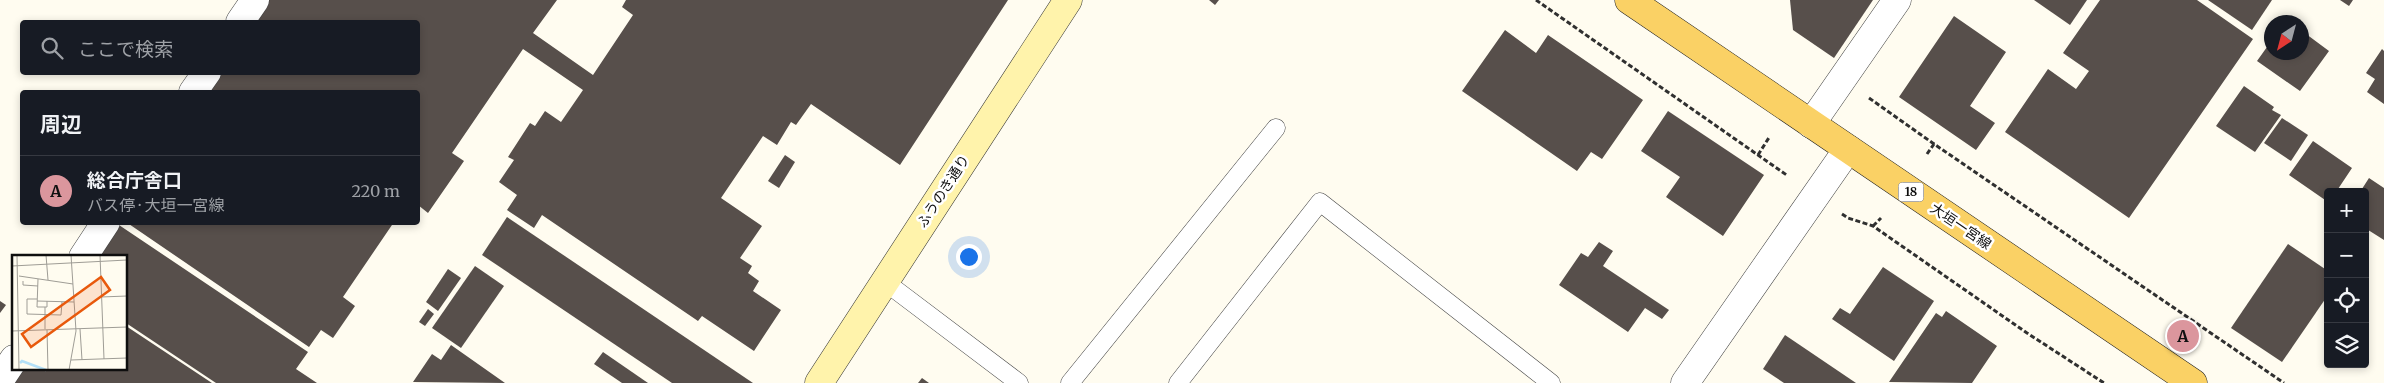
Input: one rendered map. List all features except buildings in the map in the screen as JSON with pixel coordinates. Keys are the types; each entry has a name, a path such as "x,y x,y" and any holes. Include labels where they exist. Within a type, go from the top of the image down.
{"main road":[{"name":"大垣一宮線","path":"1629,0 2193,383"}],"street":[{"path":"241,20 255,0"},
{"name":"ふうのき通り","path":"819,383 1068,0"},
{"path":"1811,124 1897,0"},
{"path":"194,90 205,75"},
{"path":"1685,383 1848,149"},
{"path":"84,255 104,225"},
{"path":"0,380 12,362"}],"lane":[{"path":"1070,383 1276,128"},
{"path":"1178,383 1320,202 1551,383"},
{"path":"884,281 1020,383"}],"path":[{"path":"1536,0 1782,172"},
{"path":"1863,93 1934,144 2284,383"},
{"path":"1758,155 1766,142"},
{"path":"1927,154 1934,144"},
{"path":"1848,218 1874,226 2027,333 2104,383"},
{"path":"1874,226 1880,218"}],"place":[{"name":"総合庁舎口","path":"2183,336"}]}
